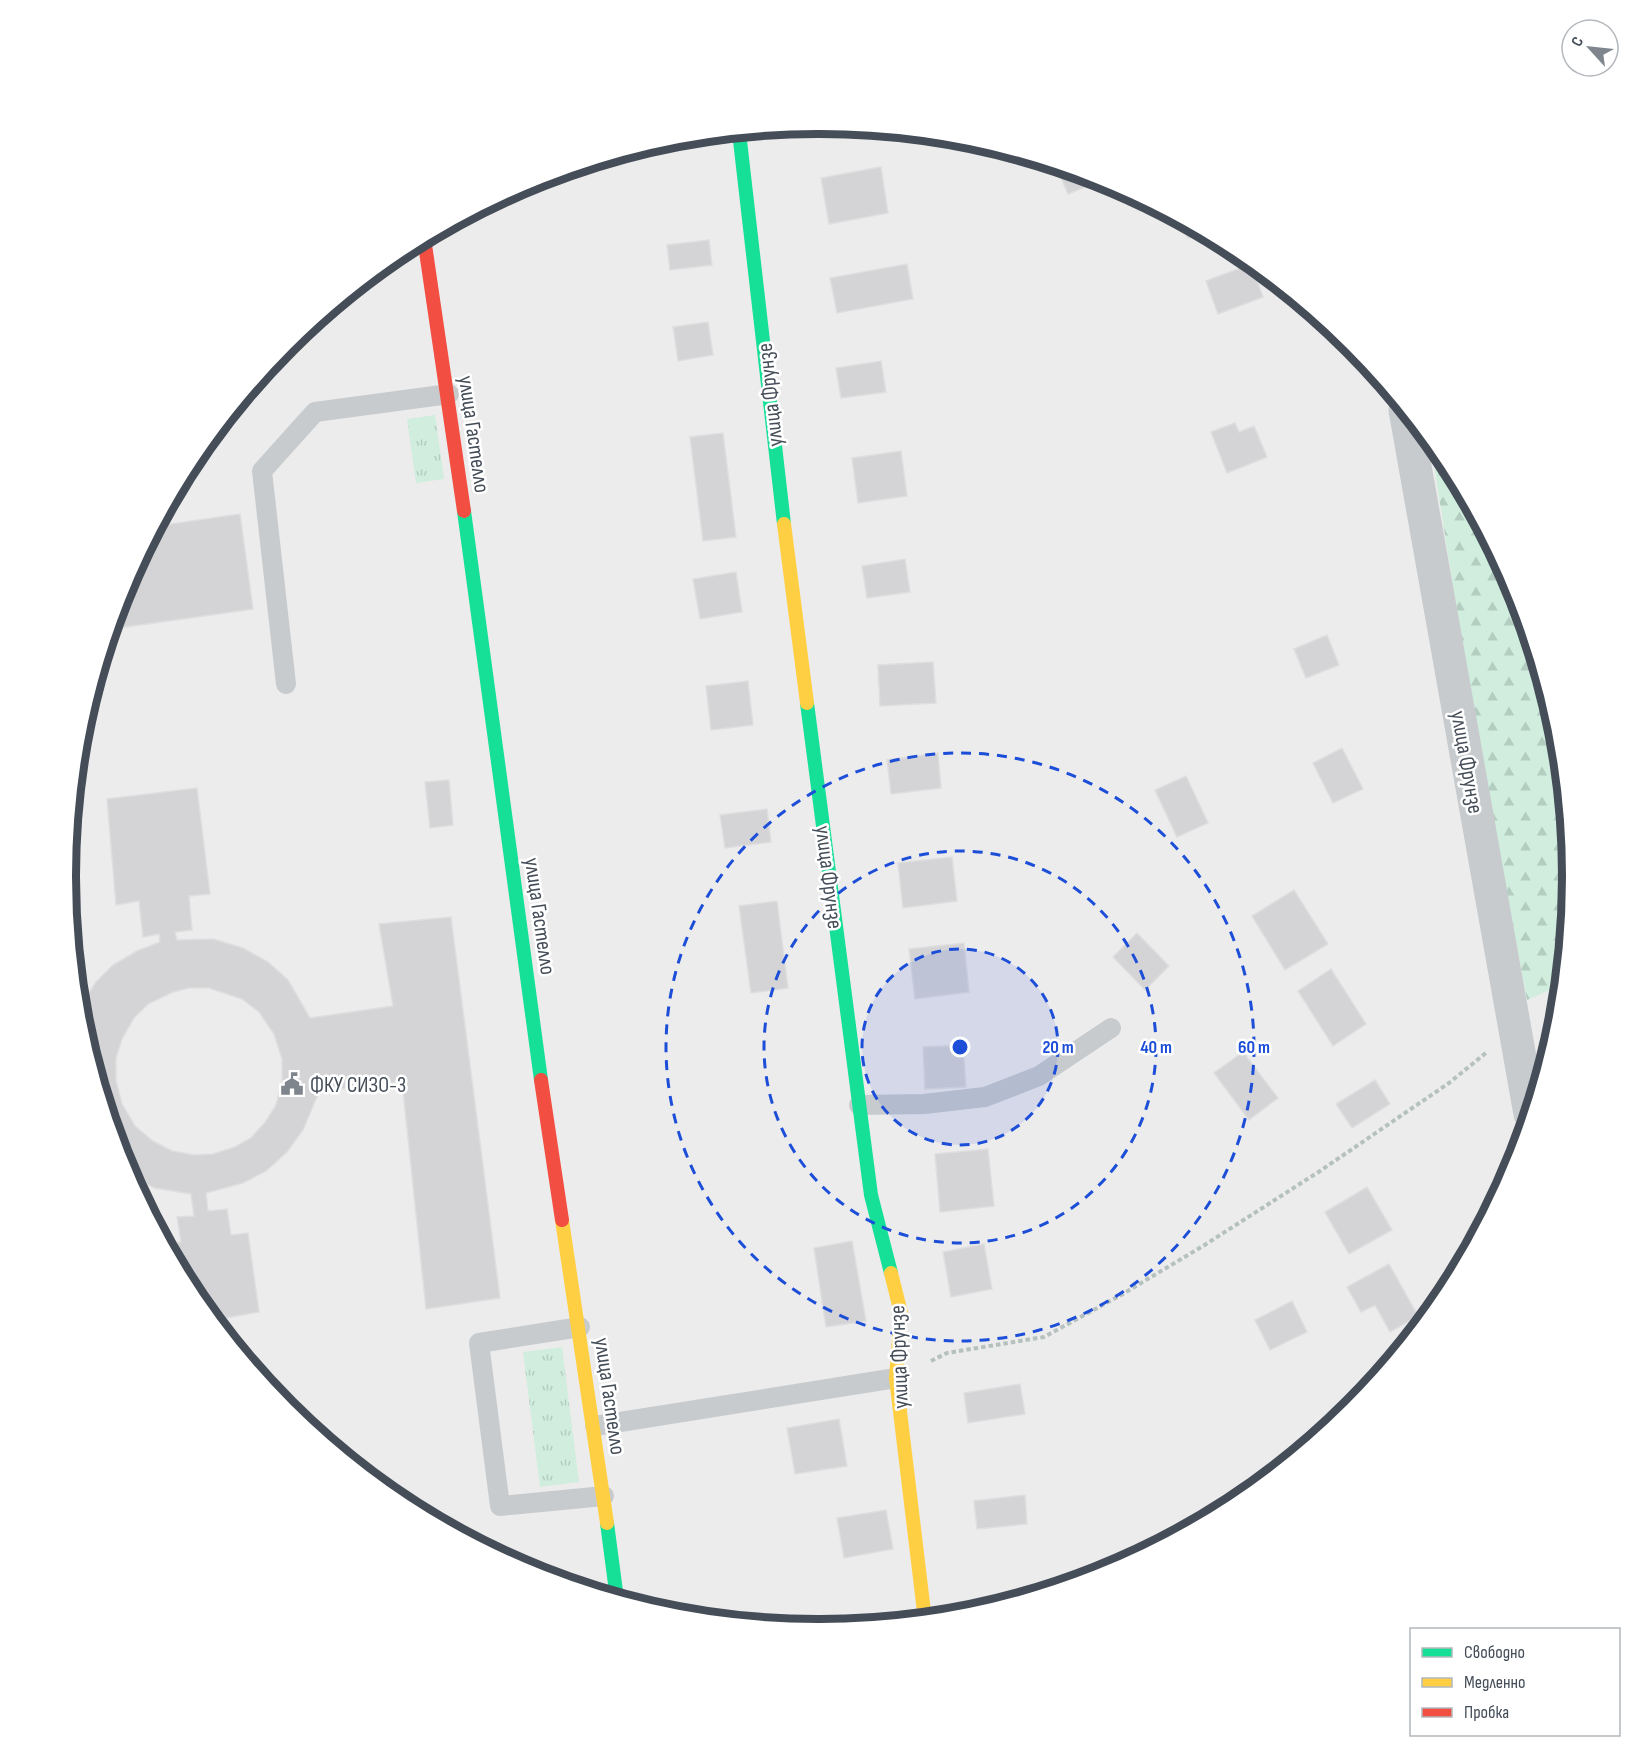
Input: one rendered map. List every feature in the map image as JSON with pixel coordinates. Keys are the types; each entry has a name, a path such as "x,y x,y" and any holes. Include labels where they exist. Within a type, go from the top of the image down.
{"street":[{"name":"улица Фрунзе","path":"740,139 779,483 871,1194 901,1313 896,1378 924,1612"},
{"name":"улица Гастелло","path":"426,248 449,394 548,1127 595,1426 616,1591"},
{"name":"улица Фрунзе","path":"1408,424 1527,1098"}],"lane":[{"path":"286,684 262,471 315,411 449,394"},
{"path":"859,1106 924,1104 985,1097 1039,1076 1111,1028"},
{"path":"580,1327 479,1343 500,1506 604,1496"},
{"path":"595,1426 896,1378"}],"path":[{"path":"896,1378 947,1353 1044,1337 1121,1294 1203,1246 1320,1171 1449,1083 1515,1028"}],"green space":[{"path":"435,415 444,479 416,483 407,419"},
{"path":"1433,460 1462,506 1505,593 1522,638 1547,732 1560,828 1562,877 1560,926 1553,989 1527,1000 1472,707"},
{"path":"562,1347 579,1482 540,1487 523,1352"}],"building":[{"path":"881,167 888,213 829,224 821,178"},
{"path":"1060,175 1089,186 1068,194"},
{"path":"709,240 712,265 670,270 667,245"},
{"path":"907,264 913,299 837,313 830,278"},
{"path":"1242,267 1256,277 1263,297 1218,314 1206,281"},
{"path":"708,322 713,355 678,361 673,327"},
{"path":"881,361 886,392 841,398 836,368"},
{"path":"1235,423 1239,432 1254,426 1267,457 1227,473 1211,432"},
{"path":"723,433 736,537 703,541 690,437"},
{"path":"901,451 907,496 858,503 852,458"},
{"path":"240,514 253,609 120,628 133,593 166,525"},
{"path":"905,559 910,592 867,598 862,566"},
{"path":"736,572 742,612 700,619 693,579"},
{"path":"1327,635 1339,665 1306,678 1294,649"},
{"path":"933,662 936,703 880,706 878,665"},
{"path":"748,681 753,725 711,730 706,686"},
{"path":"1342,748 1363,789 1333,803 1313,763"},
{"path":"938,753 941,788 891,794 887,760"},
{"path":"1186,776 1208,823 1177,837 1155,790"},
{"path":"449,780 453,825 430,828 425,782"},
{"path":"197,788 210,894 189,896 192,930 175,932 177,940 213,939 243,948 268,962 288,980 310,1018 393,1006 379,924 451,917 500,1298 426,1309 402,1081 319,1092 303,1130 287,1152 266,1171 243,1183 206,1193 208,1211 227,1209 231,1235 248,1233 259,1312 223,1319 173,1243 181,1242 177,1217 194,1216 191,1194 155,1188 143,1182 116,1116 102,1069 87,996 96,982 113,965 137,951 160,942 159,934 143,937 139,901 116,905 107,799","holes":["189,988 209,988 242,999 259,1012 274,1034 282,1059 282,1083 276,1105 266,1121 251,1138 235,1147 213,1154 194,1155 172,1151 153,1141 135,1126 122,1104 116,1081 116,1058 122,1039 134,1018 148,1004 173,992"]},
{"path":"767,809 771,842 725,848 720,815"},
{"path":"952,857 957,901 903,908 898,863"},
{"path":"1294,890 1328,944 1285,970 1252,916"},
{"path":"777,901 788,988 751,993 739,906"},
{"path":"1137,933 1169,966 1145,990 1113,957"},
{"path":"964,943 969,992 915,999 909,949"},
{"path":"1331,969 1366,1024 1333,1046 1298,991"},
{"path":"963,1045 966,1087 925,1089 923,1047"},
{"path":"1243,1052 1278,1098 1249,1120 1214,1073"},
{"path":"1375,1080 1390,1104 1352,1128 1336,1104"},
{"path":"988,1149 994,1206 940,1212 935,1154"},
{"path":"1367,1187 1392,1230 1349,1254 1325,1212"},
{"path":"852,1241 866,1321 826,1327 814,1248"},
{"path":"984,1244 992,1289 951,1297 943,1252"},
{"path":"1389,1264 1418,1315 1390,1332 1375,1305 1361,1312 1347,1287"},
{"path":"1292,1301 1307,1332 1270,1350 1255,1320"},
{"path":"1020,1384 1025,1414 968,1423 964,1393"},
{"path":"839,1419 847,1466 795,1474 787,1428"},
{"path":"1025,1495 1027,1524 977,1529 974,1501"},
{"path":"886,1510 893,1549 844,1558 837,1518"},
{"path":"901,1612 901,1615 852,1618"}],"traffic: fast":[{"path":"740,139 784,524"},
{"path":"464,511 541,1080"},
{"path":"807,703 871,1195 891,1273"},
{"path":"607,1523 616,1591"}],"traffic: slow":[{"path":"784,524 807,703"},
{"path":"562,1220 607,1523"},
{"path":"891,1273 901,1313 896,1378 924,1612"}],"traffic: jam":[{"path":"425,248 464,511"},
{"path":"541,1080 562,1220"}],"place":[{"name":"ФКУ СИЗО-3","path":"292,1084"}]}
